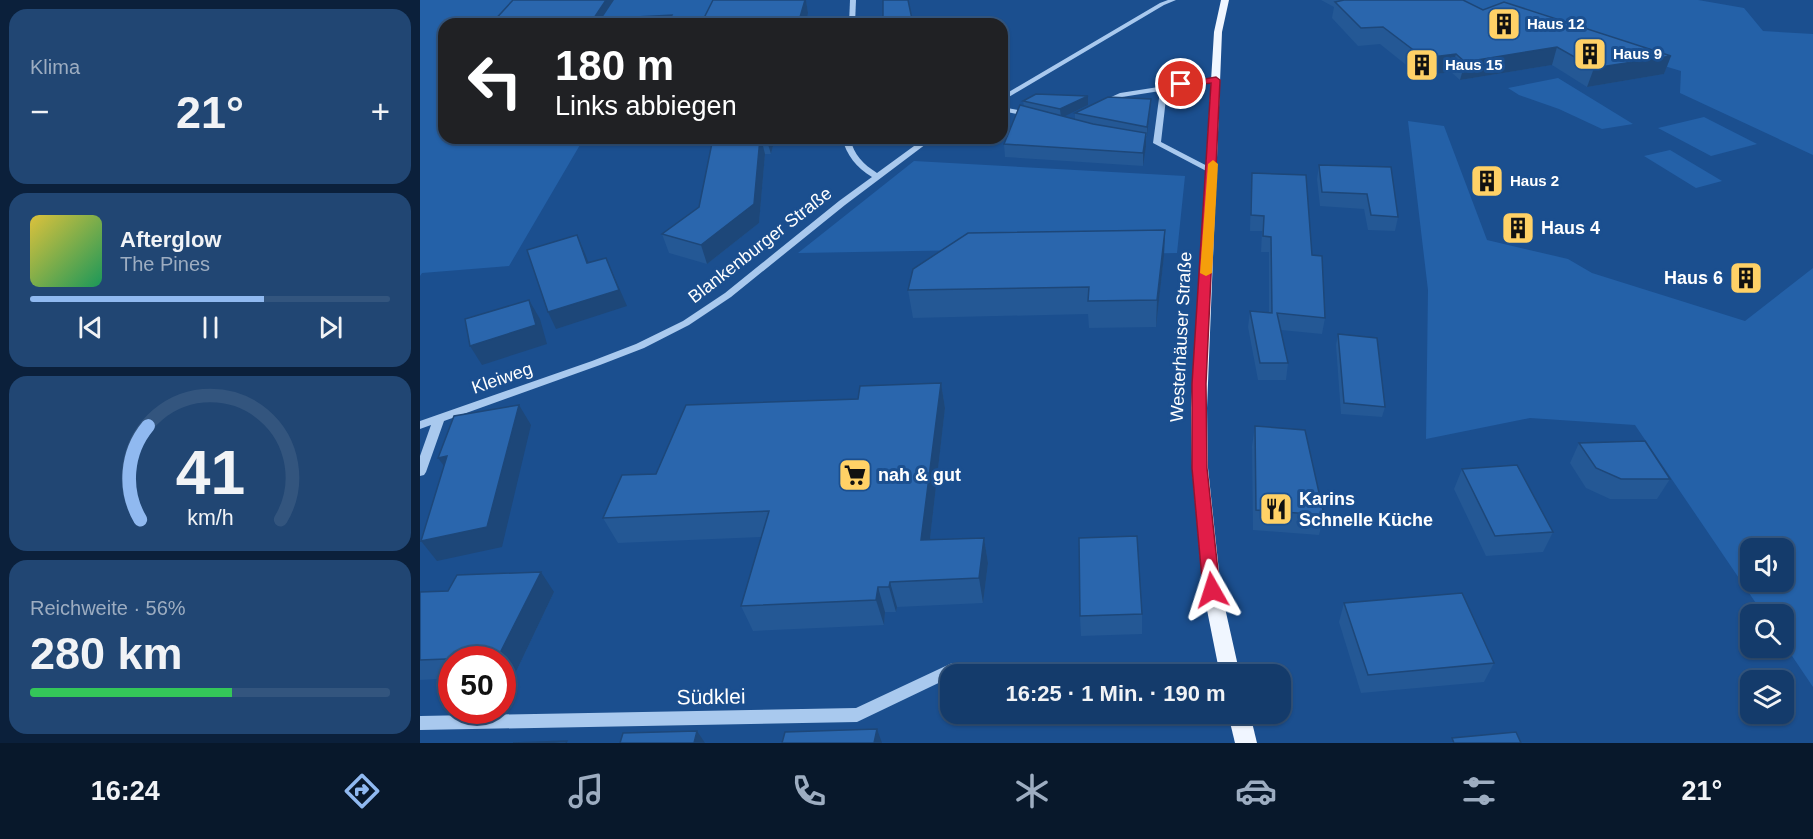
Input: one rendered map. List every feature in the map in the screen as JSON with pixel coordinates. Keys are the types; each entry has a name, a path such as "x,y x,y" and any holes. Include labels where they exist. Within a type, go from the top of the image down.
{"main road":[{"name":"Westerhäuser Straße","path":"1225,0 1218,32 1199,384 1200,468 1212,590 1228,664"},
{"path":"1241,724 1246,743"}],"street":[{"path":"852,18 853,0"},
{"path":"1008,95 1162,4 1173,0"},
{"path":"1091,108 1120,95 1216,80"},
{"path":"1157,143 1164,88"},
{"path":"1008,110 1042,118"},
{"path":"1146,141 1157,143 1212,172"},
{"path":"847,144 854,162 876,177"},
{"name":"Blankenburger Straße","path":"596,363 640,346 686,322 728,295 876,177 922,144"},
{"name":"Kleiweg","path":"420,425 596,363"},
{"path":"420,472 439,418"},
{"name":"Südklei","path":"420,723 857,716 940,675"}],"shaded area":[{"path":"420,0 749,0 743,18 438,18 438,144 580,144 509,266 422,273 420,276"},
{"path":"1450,0 1698,0 1744,8 1763,31 1813,34 1813,155 1680,93 1681,71 1557,34 1484,18"},
{"path":"1558,78 1633,124 1602,129 1559,109 1519,95 1508,88"},
{"path":"1704,117 1757,144 1711,156 1658,128"},
{"path":"1408,121 1444,126 1487,240 1568,259 1592,273 1745,321 1813,268 1813,687 1793,658 1794,604 1757,604 1748,592 1794,592 1794,538 1740,538 1740,580 1635,425 1530,418 1426,439 1428,290"},
{"path":"1670,150 1722,181 1696,188 1644,156"},
{"path":"914,161 1185,176 1177,253 971,257 972,250 798,253"}],"building":[{"path":"513,0 606,0 594,18 496,18"},
{"path":"713,0 805,0 800,18 704,18"},
{"path":"883,0 908,0 912,18 883,18"},
{"path":"1344,0 1463,0 1483,10 1504,2 1671,56 1594,68 1557,47 1465,62 1456,54 1424,58 1383,27 1361,28 1335,2"},
{"path":"672,15 670,18 636,17"},
{"path":"1036,94 1088,96 1060,109 1023,101"},
{"path":"1108,97 1151,99 1147,127 1075,113"},
{"path":"1020,105 1093,124 1146,133 1143,153 1004,144 1008,144 1008,134"},
{"path":"712,144 759,144 754,204 701,245 662,234 699,207"},
{"path":"1319,165 1391,167 1398,217 1371,215 1367,194 1322,192"},
{"path":"1252,173 1306,175 1312,255 1322,256 1325,318 1277,313 1288,363 1260,363 1250,311 1272,313 1271,237 1263,236 1264,216 1251,215"},
{"path":"1165,230 1157,300 1088,301 1089,287 908,290 913,269 968,233"},
{"path":"577,235 587,263 606,258 619,290 548,312 527,250"},
{"path":"529,300 536,325 470,346 465,319"},
{"path":"1338,334 1377,338 1385,407 1344,403"},
{"path":"941,383 921,540 984,538 979,578 890,582 889,587 878,587 876,600 741,606 769,511 603,518 622,475 656,474 686,405 858,399 860,386"},
{"path":"519,405 487,527 421,541 447,456 438,458 454,416"},
{"path":"1255,426 1305,430 1324,515 1256,510"},
{"path":"1645,441 1670,479 1621,479 1596,468 1579,443"},
{"path":"1517,465 1553,532 1495,536 1462,469"},
{"path":"1137,536 1142,614 1080,616 1079,538"},
{"path":"541,572 504,646 438,646 438,659 420,660 420,592 448,591 457,575"},
{"path":"1462,593 1494,663 1368,675 1344,603"},
{"path":"877,729 874,743 782,743 785,732"},
{"path":"697,731 694,743 620,743 623,733"},
{"path":"1516,732 1521,743 1454,743 1452,738"},
{"path":"567,741 566,743 513,743"}],"slow traffic":[{"path":"1206,273 1213,164"}],"place":[{"name":"Haus 12","path":"1504,24"},
{"name":"Haus 9","path":"1590,54"},
{"name":"Haus 15","path":"1422,65"},
{"name":"Haus 2","path":"1487,181"},
{"name":"Haus 4","path":"1518,228"},
{"name":"Haus 6","path":"1746,278"},
{"name":"nah & gut","path":"855,475"},
{"name":"Karins Schnelle Küche","path":"1276,509"}],"route":[{"path":"1181,84 1198,80 1216,80 1199,384 1200,468 1212,590"}]}
